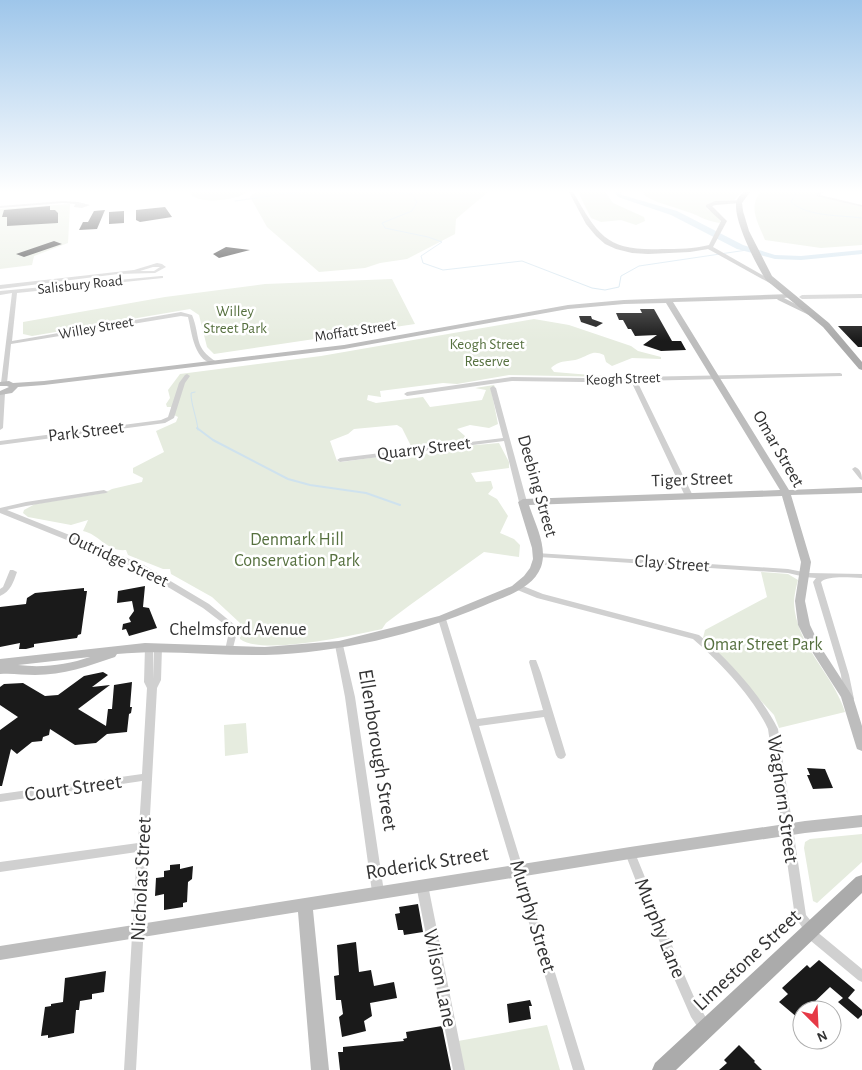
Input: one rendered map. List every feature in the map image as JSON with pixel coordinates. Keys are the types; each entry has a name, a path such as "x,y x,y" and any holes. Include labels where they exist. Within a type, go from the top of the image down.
{"main road":[{"path":"753,242 767,276 826,325 862,366"},
{"path":"763,265 802,298 826,325"},
{"path":"792,297 802,298"},
{"name":"Limestone Street","path":"662,1070 862,882"}],"street":[{"path":"605,242 614,248 640,253 712,248 780,287"},
{"path":"712,248 715,242"},
{"path":"118,273 150,272 160,271 164,267 155,264 146,267 145,270 150,272"},
{"name":"Salisbury Road","path":"0,287 118,273 146,267"},
{"name":"Salisbury Road","path":"0,293 161,277"},
{"path":"734,299 768,294 780,287"},
{"path":"13,387 2,384 10,343 15,291"},
{"path":"802,298 862,296"},
{"path":"734,299 792,297"},
{"path":"734,299 792,297"},
{"name":"Moffatt Street","path":"1,393 13,387 353,346 568,307 734,299"},
{"path":"774,299 788,301 813,315"},
{"name":"Omar Street","path":"669,301 786,493 805,557 805,573 800,601 804,625 815,647 843,690 851,708"},
{"name":"Willey Street","path":"10,343 181,314 190,316 198,349 202,355 215,363"},
{"name":"Keogh Street","path":"407,394 512,379 584,380 840,375"},
{"name":"Park Street","path":"0,443 156,423 171,418 182,382 186,376"},
{"path":"633,378 689,496"},
{"name":"Deebing Street","path":"493,388 539,555 536,567 518,587"},
{"path":"0,428 1,393"},
{"name":"Quarry Street","path":"340,460 507,439"},
{"path":"855,469 862,478"},
{"name":"Tiger Street","path":"523,502 862,490"},
{"path":"0,510 104,492"},
{"name":"Outridge Street","path":"0,510 139,566 206,606 232,626 234,632 229,650"},
{"name":"Clay Street","path":"539,555 862,576"},
{"path":"0,593 7,588 13,572"},
{"name":"Omar Street","path":"834,575 820,578 817,582 845,675 851,708 862,746"},
{"name":"Chelmsford Avenue","path":"0,670 16,669 76,654 153,647 288,650 339,645 442,618 518,587"},
{"name":"Waghorn Street","path":"518,587 540,596 689,634 708,646 771,721 801,917 810,931 862,976"},
{"name":"Murphy Street","path":"442,618 579,1070"},
{"name":"Ellenborough Street","path":"339,645 350,697 378,892"},
{"name":"Nicholas Street","path":"130,1070 152,688 156,680 153,647"},
{"name":"Chelmsford Avenue","path":"0,663 26,665 37,671 84,665 102,656 128,649"},
{"path":"76,654 88,657 88,661 84,665"},
{"path":"532,662 542,687 547,713 561,755"},
{"path":"474,723 547,713"},
{"name":"Court Street","path":"0,798 146,778"},
{"name":"Roderick Street","path":"0,953 630,853 787,829 862,821"},
{"path":"0,868 143,847"},
{"name":"Murphy Lane","path":"630,853 679,976 694,1010 706,1029"},
{"name":"Wilson Lane","path":"422,885 460,1070"},
{"path":"305,904 320,1070"}],"green space":[{"path":"0,242 68,242 34,256 32,265 0,269"},
{"path":"284,242 440,242 407,259 380,263 365,268 319,272"},
{"path":"779,242 862,242 862,245 821,248"},
{"name":"Willey Street Park","path":"392,279 415,324 214,354 207,347 199,315 190,309 32,336 23,334 23,322 165,297 265,284"},
{"name":"Denmark Hill Conservation Park","path":"534,319 569,325 631,346 638,351 661,357 661,359 632,358 612,366 606,362 604,355 595,353 559,363 551,368 554,372 615,377 509,375 457,384 443,383 380,391 381,397 368,395 367,400 376,403 423,397 430,407 482,400 486,390 475,388 494,385 495,387 491,389 498,424 489,428 470,425 457,429 465,436 462,441 411,446 402,428 397,425 354,429 348,434 330,441 337,461 342,462 377,457 409,457 465,446 499,443 509,462 509,468 471,473 476,482 491,481 493,488 488,494 497,499 508,516 500,533 514,539 520,545 519,557 484,552 386,623 382,629 308,643 287,645 251,644 240,639 240,623 212,597 171,574 170,569 163,569 128,555 126,550 119,550 108,546 83,531 88,520 71,525 28,517 23,513 24,510 35,504 104,493 112,489 142,482 143,478 133,473 133,468 164,452 156,431 176,422 178,417 174,415 171,407 167,407 166,404 170,398 168,390 180,374 321,356"},
{"name":"Omar Street Park","path":"761,572 788,574 798,580 794,603 801,633 832,685 845,712 779,728 774,715 703,638 705,630 767,597"},
{"path":"246,723 248,753 225,756 224,725"},
{"path":"862,834 862,862 817,903 813,901 804,848 805,842 810,839"},
{"path":"547,1025 560,1070 464,1070 458,1041"}],"building":[{"path":"51,242 62,244 24,257 16,254"},
{"path":"226,247 250,250 219,258 213,254"},
{"path":"640,309 654,309 672,341 681,341 686,350 661,351 643,345 657,335 635,336 623,320 619,320 616,313 642,313"},
{"path":"579,316 591,316 592,319 603,323 596,327 581,322"},
{"path":"838,326 862,326 862,347 858,347"},
{"path":"145,586 143,607 149,608 157,628 129,636 126,629 122,630 123,624 131,622 129,618 134,611 132,601 117,603 118,591"},
{"path":"84,588 84,591 87,591 81,634 77,638 34,644 34,647 26,649 19,649 20,643 0,647 0,607 26,604 27,598 35,593"},
{"path":"103,672 108,675 92,687 110,685 78,709 106,726 108,709 112,709 114,685 132,682 130,707 132,707 129,714 127,732 107,734 96,743 75,745 50,729 49,735 43,737 42,741 32,742 17,754 11,749 2,786 0,786 0,730 18,717 0,705 0,687 4,684 23,683 45,696 58,695 84,676"},
{"path":"807,768 825,769 833,788 813,789 807,775 810,775"},
{"path":"180,864 180,869 193,866 192,879 188,882 187,902 183,903 183,907 164,910 164,894 155,896 156,878 164,877 164,871 170,870 170,865"},
{"path":"418,904 423,932 404,935 403,930 398,930 395,914 400,913 399,907"},
{"path":"356,942 359,972 371,970 374,986 394,982 397,998 370,1003 372,1016 364,1021 366,1031 342,1037 339,1017 343,1014 341,1000 336,1000 334,976 339,975 337,945"},
{"path":"819,960 855,990 848,998 862,1010 862,1015 858,1019 842,1005 840,1000 843,998 830,987 816,1000 792,1000 792,1013 779,1002 788,994 782,988 807,965 810,968"},
{"path":"106,971 104,992 92,994 92,999 80,1001 79,1010 76,1010 74,1033 48,1038 48,1035 41,1036 45,1007 63,1002 65,978"},
{"path":"530,1000 532,1006 529,1006 531,1019 509,1023 507,1004"},
{"path":"442,1026 451,1070 340,1070 338,1052 343,1052 343,1047 404,1041 403,1039 407,1038 406,1032"},
{"path":"739,1045 762,1070 719,1070 727,1063 724,1060"}],"waterway":[{"path":"442,242 421,256 423,263 443,270 522,261 592,288 605,290 619,287 621,276 639,266 747,250"},
{"path":"730,242 740,247 775,257 801,258 862,252"},
{"path":"195,392 191,393 191,398 198,428"},
{"path":"198,428 213,440 288,479 310,485 366,493 400,505"}],"park label":[{"name":"Keogh Street Reserve","path":"487,352"}]}
